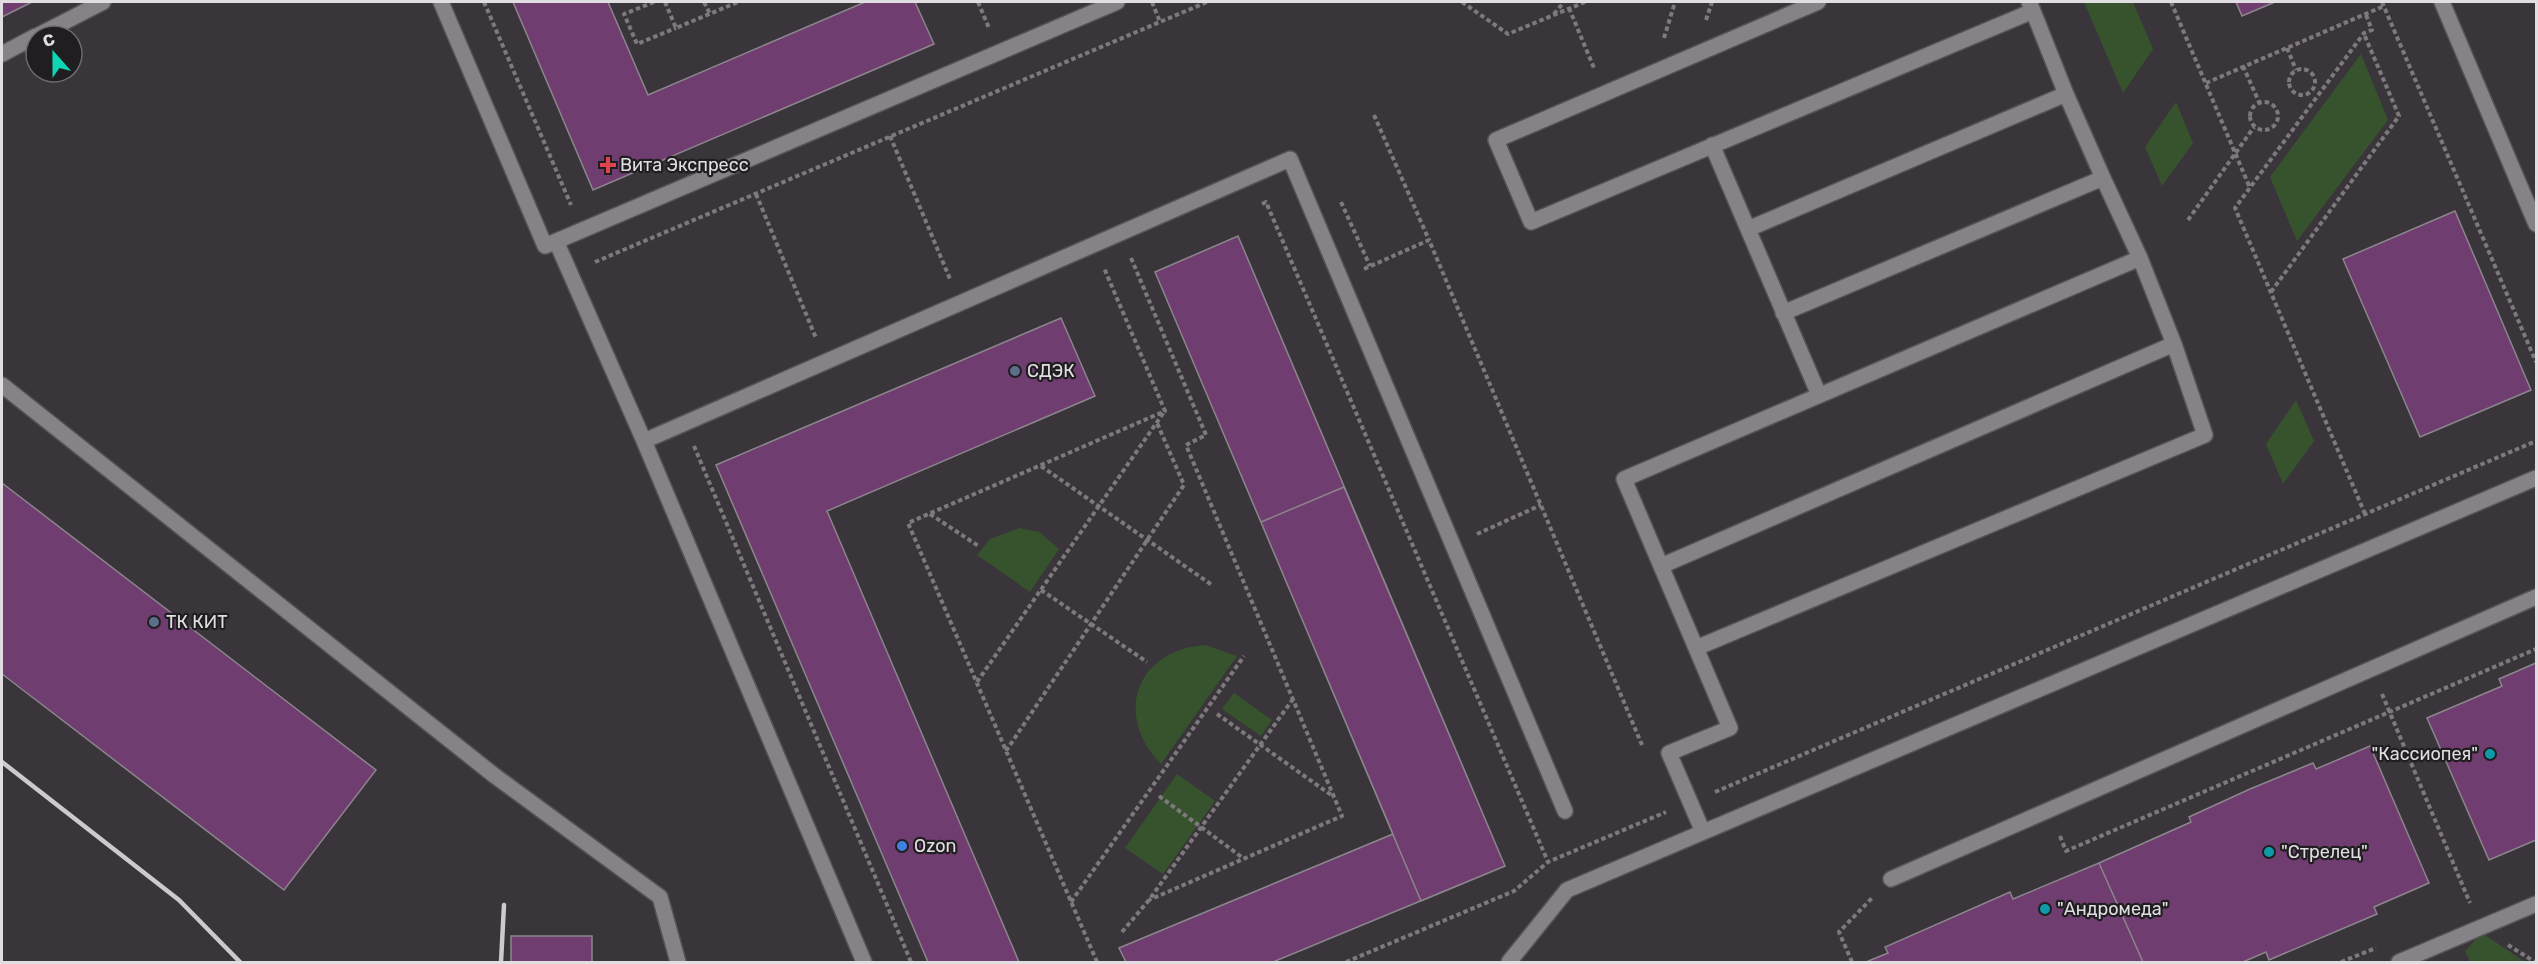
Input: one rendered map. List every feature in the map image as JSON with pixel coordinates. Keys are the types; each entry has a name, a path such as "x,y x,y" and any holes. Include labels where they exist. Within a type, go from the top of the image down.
{"lane":[{"path":"60,24 103,2"},
{"path":"441,2 545,246 1117,2"},
{"path":"1696,648 2205,435 2174,344 2140,258 2066,94 2031,6 1531,222 1496,140 1818,2"},
{"path":"2442,2 2536,224"},
{"path":"2,54 24,42"},
{"path":"1748,229 2066,94"},
{"path":"1712,145 1819,395"},
{"path":"644,441 1290,159 1565,811"},
{"path":"1783,313 2103,178"},
{"path":"556,241 644,441 864,963"},
{"path":"1703,832 1670,753 1730,728 1624,479 2140,258"},
{"path":"1661,566 2174,344"},
{"path":"2,385 495,776 660,897 678,963"},
{"path":"1509,963 1567,890 2536,478"},
{"path":"1891,879 2536,597"},
{"path":"2399,963 2536,904"}],"path":[{"path":"484,2 571,206 582,202"},
{"path":"654,2 624,14 637,44 738,2"},
{"path":"665,2 676,28"},
{"path":"704,2 710,14"},
{"path":"978,2 987,23"},
{"path":"1152,2 1160,22"},
{"path":"569,274 1207,2"},
{"path":"1462,2 1508,34 1585,2"},
{"path":"1554,15 1563,2"},
{"path":"2171,2 2250,188"},
{"path":"2206,83 2366,15 2383,4 2536,362"},
{"path":"1569,8 1605,93"},
{"path":"2365,514 2235,208 2364,33 2372,30 2366,15"},
{"path":"978,33 1000,24"},
{"path":"2271,292 2399,116 2364,33"},
{"path":"2287,48 2296,70"},
{"path":"2243,66 2259,102"},
{"path":"2304,69 2312,73 2315,81 2313,89 2307,95 2299,95 2291,91 2288,84 2290,75 2296,70 2304,69"},
{"path":"2313,89 2319,94"},
{"path":"2259,102 2268,102 2275,107 2278,116 2276,124 2269,130 2254,127 2249,117 2251,108 2259,102"},
{"path":"1374,115 1647,756"},
{"path":"2188,220 2254,127"},
{"path":"890,136 960,304"},
{"path":"756,194 826,363"},
{"path":"1255,206 1266,202 1548,862"},
{"path":"1341,202 1370,266"},
{"path":"1306,296 1429,240"},
{"path":"1094,245 1165,411"},
{"path":"1122,262 1141,254"},
{"path":"1131,258 1206,435 1186,445 1342,816 1149,900"},
{"path":"1094,274 1114,266"},
{"path":"976,683 1165,411"},
{"path":"1097,963 908,524 1165,411"},
{"path":"1006,752 1184,484 1157,423"},
{"path":"704,440 693,445 911,963"},
{"path":"1346,963 1514,891 1548,862 2536,441"},
{"path":"1040,466 1212,585"},
{"path":"929,514 980,547"},
{"path":"1041,590 1147,662"},
{"path":"2049,810 2066,851 2536,649"},
{"path":"1071,902 1244,656"},
{"path":"2371,669 2481,927 2535,963"},
{"path":"1122,932 1149,900 1293,699"},
{"path":"1217,714 1334,797"},
{"path":"1159,796 1243,858"},
{"path":"1852,963 1839,932 1891,879"}],"green space":[{"path":"2084,2 2133,2 2153,49 2123,93"},
{"path":"2361,54 2388,120 2297,241 2270,177"},
{"path":"2176,102 2193,143 2162,186 2145,147"},
{"path":"2296,400 2314,441 2283,484 2266,444"},
{"path":"1019,528 1039,532 1059,549 1030,592 977,555 990,539"},
{"path":"1205,645 1237,656 1161,764 1146,745 1138,725 1136,706 1139,688 1148,672 1162,659 1181,650"},
{"path":"1234,693 1272,720 1261,736 1222,709"},
{"path":"1177,774 1215,801 1163,874 1125,848"},
{"path":"2482,933 2525,962 2470,962 2465,951"}],"building":[{"path":"2,2 32,2 2,17"},
{"path":"513,2 608,2 648,95 865,2 915,2 934,44 593,190"},
{"path":"2236,2 2275,2 2242,16"},
{"path":"2455,211 2531,390 2420,437 2343,259"},
{"path":"1238,236 1505,866 1273,962 1126,962 1119,948 1393,834 1155,272"},
{"path":"1061,318 1095,396 827,511 1019,962 928,962 716,465"},
{"path":"2,483 376,770 284,890 2,674"},
{"path":"1344,487 1505,866 1421,901 1261,522"},
{"name":"\"Кассиопея\"","path":"2536,663 2536,840 2489,860 2427,718 2502,686 2499,679"},
{"name":"\"Стрелец\"","path":"2370,746 2429,883 2374,907 2377,914 2269,960 2266,952 2243,962 2143,962 2099,863 2191,822 2189,817 2250,789 2313,763 2316,769"},
{"name":"\"Андромеда\"","path":"2099,863 2143,962 1866,962 1888,953 1885,947 2010,892 2013,899"},
{"path":"511,936 592,936 592,962 511,962"}],"railway":[{"path":"2,762 179,900 240,962"},
{"path":"501,962 504,905"}],"place":[{"name":"Вита Экспресс","path":"608,165"},
{"name":"СДЭК","path":"1015,371"},
{"name":"ТК КИТ","path":"154,622"},
{"name":"\"Кассиопея\"","path":"2490,754"},
{"name":"Ozon","path":"902,846"},
{"name":"\"Стрелец\"","path":"2269,852"},
{"name":"\"Андромеда\"","path":"2045,909"}]}
